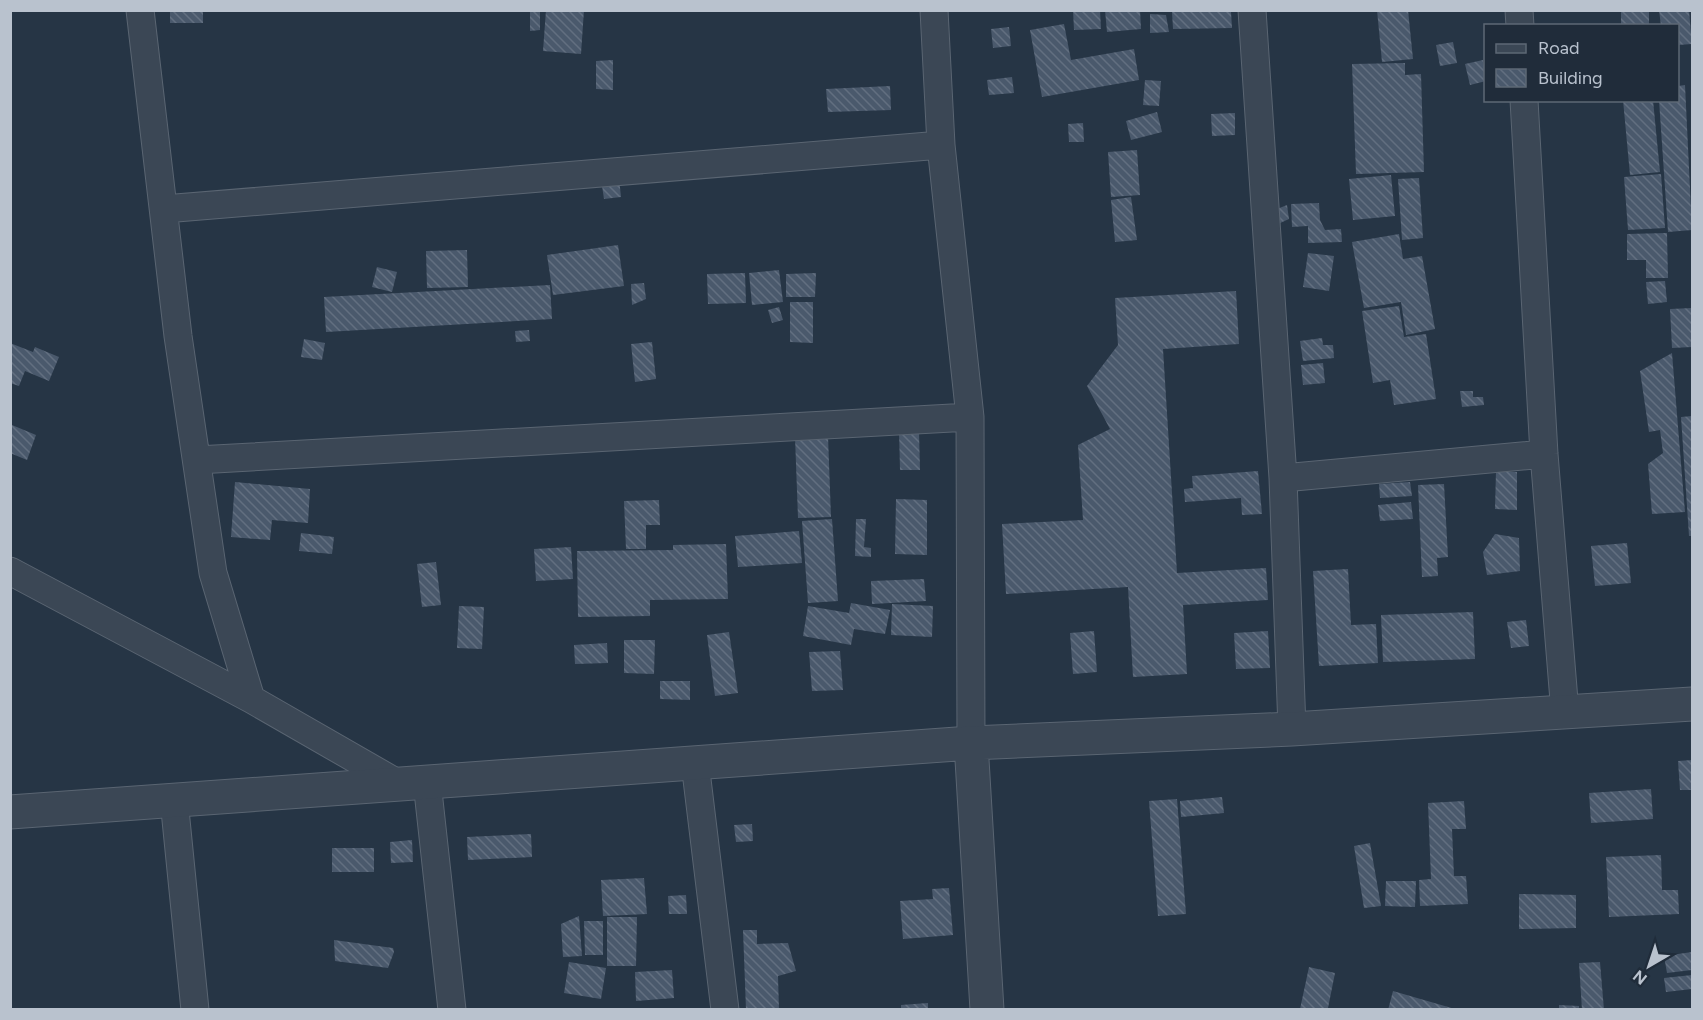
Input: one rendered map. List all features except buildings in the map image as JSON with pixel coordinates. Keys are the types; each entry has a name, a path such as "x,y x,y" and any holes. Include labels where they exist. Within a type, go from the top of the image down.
{"street":[{"path":"140,10 178,336 213,573 251,699"},
{"path":"934,10 941,145 970,417 971,743 987,1010"},
{"path":"1252,10 1283,478 1292,729"},
{"path":"1524,102 1544,454 1565,713"},
{"path":"164,209 941,145"},
{"path":"197,460 970,417"},
{"path":"1283,478 1544,454"},
{"path":"10,571 413,783"},
{"path":"10,812 971,743 1292,729 1692,704"},
{"path":"696,763 725,1010"},
{"path":"413,783 452,1010"},
{"path":"174,800 195,1010"}]}
